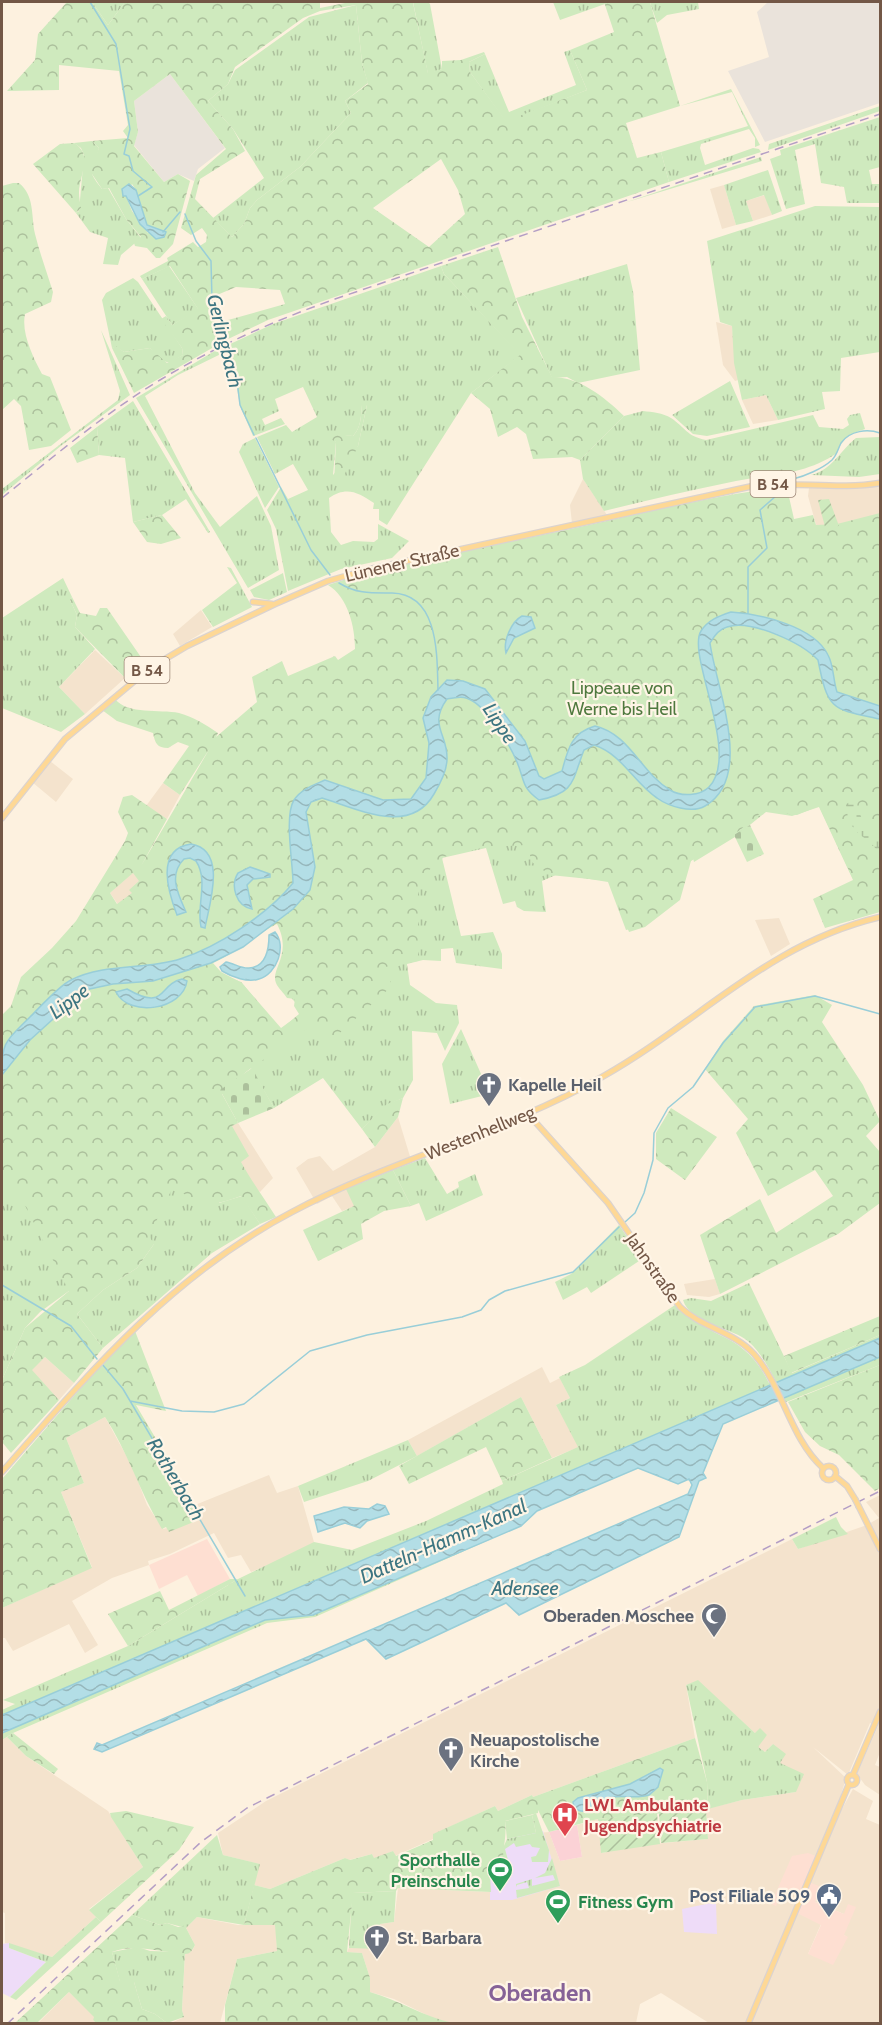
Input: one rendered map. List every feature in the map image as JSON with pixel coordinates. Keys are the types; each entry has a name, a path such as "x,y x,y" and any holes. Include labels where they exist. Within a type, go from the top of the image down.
{"main road":[{"name":"Lünener Straße","path":"2,818 65,739 132,681 171,655 274,604 351,574 734,490 774,484 847,486 880,483"},
{"path":"253,602 274,604"},
{"name":"Westenhellweg","path":"2,1472 118,1342 195,1274 272,1222 339,1190 529,1114 627,1062 736,984 791,950 826,933 880,917"},
{"name":"Jahnstraße","path":"529,1114 603,1197 676,1303 696,1320 744,1344 755,1355 810,1453 823,1468"},
{"path":"835,1476 830,1480 824,1478 823,1468 833,1467 835,1476 847,1486 880,1549"},
{"path":"748,2024 849,1784 856,1783 853,1775 880,1712"}],"shaded area":[{"path":"768,2 880,2 880,103 765,142 728,71 769,57 757,12"},
{"path":"170,74 225,148 198,169 194,181 178,174 164,182 134,145 138,132 134,101"},
{"path":"724,185 736,225 722,229 710,189"},
{"path":"765,195 772,215 753,221 746,201"},
{"path":"716,322 732,326 738,380 735,381 723,365"},
{"path":"766,395 778,420 753,424 742,400"},
{"path":"583,479 607,515 572,523 570,505"},
{"path":"880,485 880,514 855,522 817,528 808,496 809,488"},
{"path":"201,610 212,627 180,646 173,634"},
{"path":"95,650 125,678 85,714 59,687"},
{"path":"50,761 73,779 56,802 32,782"},
{"path":"163,783 180,795 167,819 146,806"},
{"path":"138,868 156,888 119,906 110,893"},
{"path":"779,918 790,944 771,956 755,920"},
{"path":"398,1117 412,1163 347,1189 355,1206 342,1211 332,1196 317,1204 296,1168 308,1159 320,1156 333,1171 375,1147"},
{"path":"238,1123 273,1178 260,1192 252,1186 237,1162 231,1126"},
{"path":"715,1279 720,1294 709,1297 687,1295 684,1284"},
{"path":"45,1357 74,1383 59,1400 31,1370"},
{"path":"542,1367 550,1383 560,1378 570,1398 556,1405 579,1447 552,1458 521,1397 417,1456 408,1440"},
{"path":"105,1417 133,1468 147,1505 163,1529 196,1521 195,1505 269,1475 277,1493 298,1486 314,1542 310,1548 251,1572 241,1555 228,1558 214,1533 170,1554 148,1561 149,1565 112,1578 72,1601 98,1645 85,1653 69,1624 13,1651 5,1638 2,1638 2,1608 92,1567 61,1492 84,1483 66,1438"},
{"path":"880,1495 880,1752 875,1765 880,1767 880,1795 865,1785 857,1774 878,1726 870,1723 848,1775 813,1747 846,1778 831,1829 853,1789 873,1801 866,1819 880,1825 880,2023 709,2023 661,1993 640,2004 636,2023 453,2023 437,2020 394,1999 370,1992 370,1978 362,1953 347,1952 349,1948 379,1948 380,1924 394,1922 398,1888 490,1892 537,1833 549,1832 560,1861 582,1857 577,1825 598,1819 602,1853 641,1845 708,1839 706,1809 742,1800 796,1792 779,1763 773,1744 765,1752 757,1746 767,1735 755,1733 698,1681 686,1685 695,1738 533,1797 532,1795 498,1811 495,1806 434,1834 433,1839 395,1856 393,1851 374,1859 372,1854 349,1860 345,1858 270,1889 254,1885 259,1864 223,1855 218,1833 266,1801 792,1539 798,1549 867,1525 879,1518 866,1502","holes":["821,1887 815,1902 844,1914 844,1935 847,1937 808,1954 821,1924 803,1893 783,1890"]},
{"path":"207,1539 230,1579 198,1596 187,1575 159,1589 149,1565"},
{"path":"7,1737 26,1756 108,1811 143,1867 89,1909 96,1917 52,1957 5,1943 5,1913 2,1912 2,1740"},
{"name":"LWL Ambulante Jugendpsychiatrie","path":"577,1825 582,1857 560,1861 549,1832"},
{"path":"543,1831 560,1886 512,1900 490,1900 490,1874 501,1861 507,1839"},
{"path":"808,1853 818,1857 809,1882 821,1887 815,1902 844,1914 848,1904 856,1907 844,1935 848,1937 833,1965 808,1954 821,1925 795,1912 803,1893 783,1890 776,1906 771,1904 792,1856"},
{"path":"716,1902 717,1934 684,1932 682,1909"},
{"path":"197,1917 238,1925 276,1925 277,1951 237,1959 220,2023 169,2024 184,2017 182,2010 185,1954 192,1951 195,1945 186,1928"},
{"path":"9,1943 9,1948 46,1962 10,1997 2,1993 2,1944"},
{"path":"69,1992 95,2017 93,2020 96,2023 37,2024"}],"green space":[{"path":"67,2 92,2 108,25 125,2 320,2 320,8 350,2 416,2 413,3 428,73 442,69 442,61 461,60 484,52 485,54 469,62 470,72 506,121 587,90 570,50 614,32 604,2 650,2 680,106 626,123 637,158 661,152 669,182 268,320 226,340 134,393 112,348 116,346 124,352 150,348 167,363 183,355 182,348 161,319 166,316 172,325 198,309 170,266 142,279 140,276 168,261 167,258 193,242 198,247 206,242 207,235 202,228 191,235 181,228 196,175 226,149 170,74 134,101 138,132 134,146 164,182 178,174 190,181 173,244 160,258 156,258 147,248 135,246 134,243 141,237 126,219 109,188 102,189 90,171 99,148 92,141 128,138 123,131 128,125 119,71 59,65 59,90 7,91 35,60 38,34","holes":["356,5 362,63 368,84 345,101 351,113 300,167 257,200 250,208 244,224 232,237 195,199 200,179 245,151 233,129 208,101 228,84 235,67 303,18 320,11","441,159 458,190 465,214 429,247 373,208","132,184 147,225 162,231 148,233 132,211 126,196","236,287 280,290 285,304 221,322 214,300 217,295"]},
{"path":"92,2 125,2 108,25"},
{"path":"413,2 430,4 442,69 428,74"},
{"path":"553,2 604,2 605,4 560,20"},
{"path":"650,2 698,2 699,9 667,15 657,23"},
{"path":"356,5 362,63 368,83 345,101 351,113 300,167 257,200 250,208 244,224 232,237 213,218 264,178 233,129 208,101 228,84 235,70 309,17"},
{"path":"570,50 587,90 506,122 470,72 469,62 485,54 509,112 576,85 564,52"},
{"path":"731,89 760,145 755,147 755,138 749,129 701,144 705,165 753,148 761,152 669,182 661,152 748,126 732,92 680,106"},
{"path":"880,106 880,111 768,150 769,144"},
{"path":"880,117 880,167 869,170 872,184 880,184 880,203 847,203 844,187 821,183 815,144 795,150 805,204 786,209 770,159 781,155 780,150"},
{"path":"92,141 99,148 92,169 93,177 102,189 108,188 126,219 141,238 121,255 118,265 103,264 108,238 90,232 76,213 79,211 84,155 81,148 74,143"},
{"path":"74,143 80,148 84,159 79,193 81,208 76,213 33,164 60,144"},
{"path":"761,157 762,161 624,203"},
{"path":"768,170 782,211 772,215 764,195 746,201 753,221 736,225 724,185"},
{"path":"19,183 28,194 35,234 53,292 51,302 25,314 26,337 42,374 50,377 71,430 51,446 29,450 21,406 14,399 2,410 2,186"},
{"path":"815,206 880,207 880,352 841,358 840,391 822,392 825,409 778,420 766,395 742,400 734,363 732,326 720,322 707,241"},
{"path":"498,247 522,317 552,377 582,384 600,395 624,416 580,460 572,457 533,459 526,434 517,427 498,437 490,409 471,393 520,355 444,274 441,266"},
{"path":"627,264 633,291 640,370 578,383 567,377 552,378 516,298"},
{"path":"169,266 199,310 172,325 142,279"},
{"path":"441,266 444,274 521,355 471,393 387,525 379,520 379,509 373,509 374,503 363,496 346,491 329,498 331,532 341,545 353,541 374,542 378,539 378,524 409,541 392,558 341,569 288,591 276,529 267,510 281,487 288,499 308,490 293,464 275,474 257,437 286,425 292,432 317,417 303,387 275,399 279,411 262,419 265,425 281,418 285,424 253,436 240,406 234,370 227,351 178,375 145,396 195,493 220,527 257,496 271,526 279,570 248,588 136,398 213,352 273,324","holes":["362,405 367,405 358,446 333,475 336,442 329,434 353,436 359,426"]},
{"path":"133,278 138,282 182,348 183,355 170,363 160,360 150,348 124,352 116,347 112,348 102,300 106,293"},
{"path":"101,330 130,395 62,445 2,495 2,489 118,400 120,391"},
{"path":"730,381 750,427 707,436 693,434 672,415"},
{"path":"133,401 210,532 208,533 186,499 162,515 133,522 125,458 99,455 97,427"},
{"path":"362,405 367,405 358,446 339,486 334,483 336,442 329,438 329,433 353,436 359,426"},
{"path":"643,411 668,416 690,434 706,440 813,415 819,427 843,429 849,425 847,419 850,415 860,413 865,429 847,437 837,453 813,466 788,473 720,484 604,511 583,479 580,460 624,416"},
{"path":"97,427 99,455 77,463 70,448"},
{"path":"880,437 880,474 859,477 811,475 830,465 856,438"},
{"path":"255,438 279,487 265,508 239,452 243,444"},
{"name":"Lippeaue von Werne bis Heil","path":"787,488 794,519 813,515 816,525 837,524 880,513 880,910 826,926 814,899 854,881 819,806 797,815 763,811 730,838 691,861 680,900 645,927 629,932 609,881 550,875 533,863 526,845 486,847 443,857 441,862 430,870 429,880 418,887 418,961 385,967 392,986 333,1039 319,1024 293,1035 286,1025 299,1014 294,1006 295,999 287,998 276,983 276,972 283,944 281,935 277,924 261,933 213,963 221,972 242,983 288,1039 292,1040 247,1071 222,1094 238,1123 232,1126 249,1156 241,1162 276,1217 260,1224 241,1196 210,1204 199,1202 174,1188 149,1236 154,1244 137,1268 103,1290 77,1314 103,1348 74,1383 45,1357 32,1370 59,1400 11,1453 2,1442 2,1380 25,1328 69,1291 18,1192 2,1181 2,1015 11,1006 21,977 76,921 125,841 128,833 118,812 123,797 132,795 167,819 141,866 210,748 180,795 163,783 189,746 178,742 168,748 161,747 156,742 153,733 117,721 102,710 115,699 121,704 136,709 179,713 195,719 218,733 216,737 257,702 252,677 282,661 288,676 335,656 338,660 355,649 354,631 349,613 341,597 328,585 407,563 746,492","holes":["133,873 139,881 129,890 132,893 117,904 110,893"]},
{"path":"829,499 839,526 825,527 818,500"},
{"path":"162,515 181,538 161,544 147,542 133,522"},
{"path":"227,567 231,568 252,607 213,627 202,610 237,583"},
{"path":"283,573 287,592 269,600 254,597 250,590"},
{"path":"63,578 77,615 75,627 95,649 59,687 85,714 61,732 2,708 2,618"},
{"path":"72,597 80,613 96,616 100,608 107,608 145,663 125,678 75,627 77,615 70,600"},
{"path":"880,719 880,912 825,928 813,899 853,880 819,807 792,816 766,812 735,837 694,862 693,858 644,926 626,930 608,882 558,874 542,881 546,912 524,911 517,907 515,901 503,904 486,848 442,858 461,936 493,932 502,954 502,969 456,963 453,948 441,949 441,961 423,960 407,964 410,985 436,1003 457,1005 459,1023 445,1051 437,1033 412,1031 413,1080 403,1098 387,1105 362,1129 323,1078 274,1108 251,1068 220,1090 219,1203 242,1196 260,1224 212,1253 103,1348 77,1314 103,1290 137,1268 154,1244 73,1288 40,1312 25,1328 2,1380 2,1075 219,973 241,982 281,1028 303,1012 276,979 310,890"},
{"path":"853,801 865,824 880,834 880,856 851,824 846,804"},
{"path":"750,825 764,854 747,862 734,835"},
{"path":"815,995 832,1005 822,1022 863,1085 880,1121 866,1136 880,1152 880,1203 838,1234 720,1294 700,1235 760,1199 776,1233 833,1196 815,1170 768,1196 736,1133 748,1119 705,1069 723,1041 754,1006"},
{"path":"461,1029 490,1094 450,1104 442,1064"},
{"path":"252,1068 274,1108 238,1123 220,1090"},
{"path":"403,1098 398,1117 375,1147 362,1129 387,1104"},
{"path":"671,1108 717,1137 685,1180 656,1159 656,1133"},
{"path":"425,1158 447,1194 459,1187 458,1182 475,1174 483,1195 426,1221 419,1203 411,1206 393,1170"},
{"path":"393,1170 411,1206 384,1211 361,1224 363,1239 318,1261 303,1230 354,1206 346,1189"},
{"path":"619,1225 642,1259 591,1293 587,1287 563,1300 555,1282 571,1274"},
{"path":"749,1283 792,1373 880,1335 880,1338 2,1715 2,1710 15,1704 3,1700 128,1646 238,1579 314,1542 352,1550 426,1521 503,1484 502,1481 578,1447 556,1405 570,1398 559,1377 585,1365 675,1305 688,1317 737,1344 748,1353 769,1383 775,1380 764,1360 749,1342 694,1315 683,1300 691,1298 711,1301"},
{"path":"880,1316 880,1335 791,1373 784,1356"},
{"path":"135,1331 166,1411 136,1405 195,1505 196,1521 169,1532 166,1527 162,1529 121,1444 105,1417 66,1438 84,1483 61,1492 92,1568 2,1608 2,1479 93,1374"},
{"path":"880,1357 880,1365 781,1404 778,1400"},
{"path":"880,1365 880,1488 875,1491 839,1455 820,1446 805,1432 788,1402"},
{"path":"521,1397 552,1458 502,1481 486,1447 409,1484 399,1466"},
{"path":"408,1440 417,1456 368,1481 304,1502 298,1486"},
{"path":"836,1517 848,1534 798,1549 792,1539"},
{"path":"521,1526 315,1617 267,1623 13,1733 2,1740 2,1733 265,1620 313,1615"},
{"path":"230,1579 238,1579 128,1646 108,1614 160,1591 169,1610"},
{"path":"698,1680 755,1733 760,1728 767,1735 758,1747 765,1752 773,1744 786,1754 780,1763 804,1774 796,1792 742,1800 708,1809 707,1782 686,1685"},
{"path":"13,1733 58,1769 54,1774 26,1756 7,1737"},
{"path":"695,1738 707,1782 708,1809 598,1819 549,1832 538,1810 538,1813 505,1821 503,1861 490,1874 491,1892 398,1888 396,1891 353,1893 347,1952 362,1953 370,1978 370,1992 453,2023 225,2024 225,2005 237,1959 277,1951 275,1925 244,1925 254,1885 270,1889 345,1858 350,1860 372,1854 374,1858 393,1851 396,1856 433,1840 433,1834 495,1806 498,1811 532,1795 533,1797"},
{"path":"706,1809 708,1839 661,1843 659,1813"},
{"path":"126,1811 194,1827 179,1850 101,1922 89,1910 143,1867 110,1813"},
{"path":"536,1813 549,1850 548,1862 532,1862 531,1857 536,1856 540,1848 532,1847 530,1844 516,1847 514,1843 505,1849 508,1860 503,1861 503,1848 507,1839 536,1833 532,1815"},
{"path":"657,1813 660,1844 601,1853 598,1819"},
{"path":"532,1815 536,1833 507,1839 505,1821"},
{"path":"217,1835 223,1855 260,1864 244,1925 197,1917 186,1928 167,1923 160,1925 132,1915"},
{"path":"552,1858 560,1886 517,1898 516,1890 529,1888 527,1882 516,1887 516,1884 532,1879 532,1886 555,1880 553,1875 535,1878 545,1873"},
{"path":"396,1891 394,1922 380,1924 379,1949 349,1948 352,1893"},
{"path":"132,1915 160,1925 167,1923 178,1927 185,1926 195,1945 193,1950 187,1954 140,1948 112,1952 120,1981 134,1982 142,2009 155,2014 167,2023 96,2023 93,2020 94,2017 69,1992 37,2023 15,2023"},
{"path":"96,1917 101,1922 16,2000 10,1997 46,1962 9,1948 9,1943 52,1957"},
{"path":"138,1947 150,1951 185,1952 182,2010 184,2017 167,2023 155,2014 142,2009 134,1982 120,1982 112,1952"}],"water":[{"path":"129,184 136,190 147,225 166,232 164,237 156,239 140,224 126,196 123,196 122,189"},
{"name":"Lippe","path":"731,612 756,615 785,623 811,636 828,655 837,692 880,706 880,719 851,713 835,705 825,689 818,660 789,640 749,626 737,625 724,628 710,643 728,731 730,754 728,775 720,793 705,806 687,809 667,804 657,798 612,755 594,745 584,750 571,784 566,789 539,800 526,787 514,755 489,716 473,701 466,698 447,699 439,716 440,729 447,750 446,768 434,794 424,807 411,814 398,817 367,813 322,798 311,802 306,812 315,867 310,890 293,909 243,947 211,963 153,981 113,984 85,990 30,1040 2,1075 4,1048 7,1042 44,1002 66,983 97,971 153,965 195,954 226,938 256,918 283,895 293,883 289,828 291,807 297,796 304,790 325,780 383,800 411,799 426,778 429,743 423,718 431,697 447,680 463,681 485,689 525,741 539,776 544,779 562,771 572,743 581,733 595,726 617,737 660,783 670,790 679,794 690,794 705,790 717,772 719,752 717,729 700,661 698,643 701,631 710,621"},
{"path":"522,616 531,617 535,628 514,638 506,653 509,632"},
{"path":"191,844 202,848 209,856 213,867 212,893 205,928 201,927 202,877 196,861 190,858 184,859 176,872 176,885 186,912 177,915 168,885 168,863 172,854 179,848"},
{"path":"250,867 270,874 270,877 253,879 247,885 252,909 238,900 235,889 238,873"},
{"path":"275,932 280,952 271,972 259,979 245,980 222,971 220,967 226,962 246,968 260,964 266,956 269,935"},
{"path":"182,979 187,981 183,991 176,999 155,1007 143,1008 132,1005 116,992 127,989 149,998 156,997 174,982"},
{"path":"880,1338 880,1357 723,1424 703,1473 706,1478 699,1481 679,1537 519,1615 506,1603 386,1659 366,1639 102,1752 94,1749 97,1743 102,1745 688,1494 692,1485 689,1479 678,1484 638,1468 537,1511 521,1526 313,1615 265,1620 2,1733 2,1715"},
{"path":"377,1504 385,1506 389,1514 367,1521 360,1528 345,1523 318,1532 314,1516 344,1507 369,1509"},
{"path":"660,1768 663,1770 658,1787 649,1795 612,1797 584,1811 574,1807 573,1802 578,1798 630,1784"}],"waterway":[{"name":"Gerlingbach","path":"90,2 116,44 130,129 124,154 129,156 133,171 152,187 138,196"},
{"name":"Gerlingbach","path":"163,232 180,212"},
{"name":"Gerlingbach","path":"185,214 196,241 211,261 212,300 222,338 236,373 240,405 254,435"},
{"path":"793,479 813,472 832,460 841,443 849,435 865,431 880,433"},
{"name":"Gerlingbach","path":"256,438 311,550 330,575"},
{"path":"748,613 748,567 767,548 760,510 785,488"},
{"name":"Gerlingbach","path":"339,583 358,591 407,596 419,604 427,615 432,629 437,660 438,690"},
{"path":"625,1222 635,1213 644,1193 653,1160 654,1133 668,1108 693,1087 723,1043 755,1007 815,996 880,1014"},
{"path":"130,1401 182,1411 214,1412 244,1404 310,1351 367,1335 462,1317 481,1310 489,1300 505,1291 573,1272 619,1227"},
{"name":"Rotherbach","path":"2,1285 71,1326 97,1359"},
{"name":"Rotherbach","path":"102,1364 123,1389 245,1596"}],"railway":[{"path":"2,498 79,436 139,393 202,356 268,325 335,299 880,114"},
{"path":"7,2024 201,1842 247,1808 880,1491"}],"place":[{"name":"Kapelle Heil","path":"489,1108"},
{"name":"Oberaden Moschee","path":"714,1639"},
{"name":"Neuapostolische Kirche","path":"451,1773"},
{"name":"LWL Ambulante Jugendpsychiatrie","path":"565,1838"},
{"name":"Sporthalle Preinschule","path":"500,1893"},
{"name":"Post Filiale 509","path":"829,1919"},
{"name":"Fitness Gym","path":"558,1925"},
{"name":"St. Barbara","path":"377,1961"}],"district":[{"name":"Oberaden","path":"540,1992"}],"water label":[{"name":"Datteln-Hamm-Kanal","path":"443,1541"},
{"name":"Adensee","path":"525,1588"}]}
